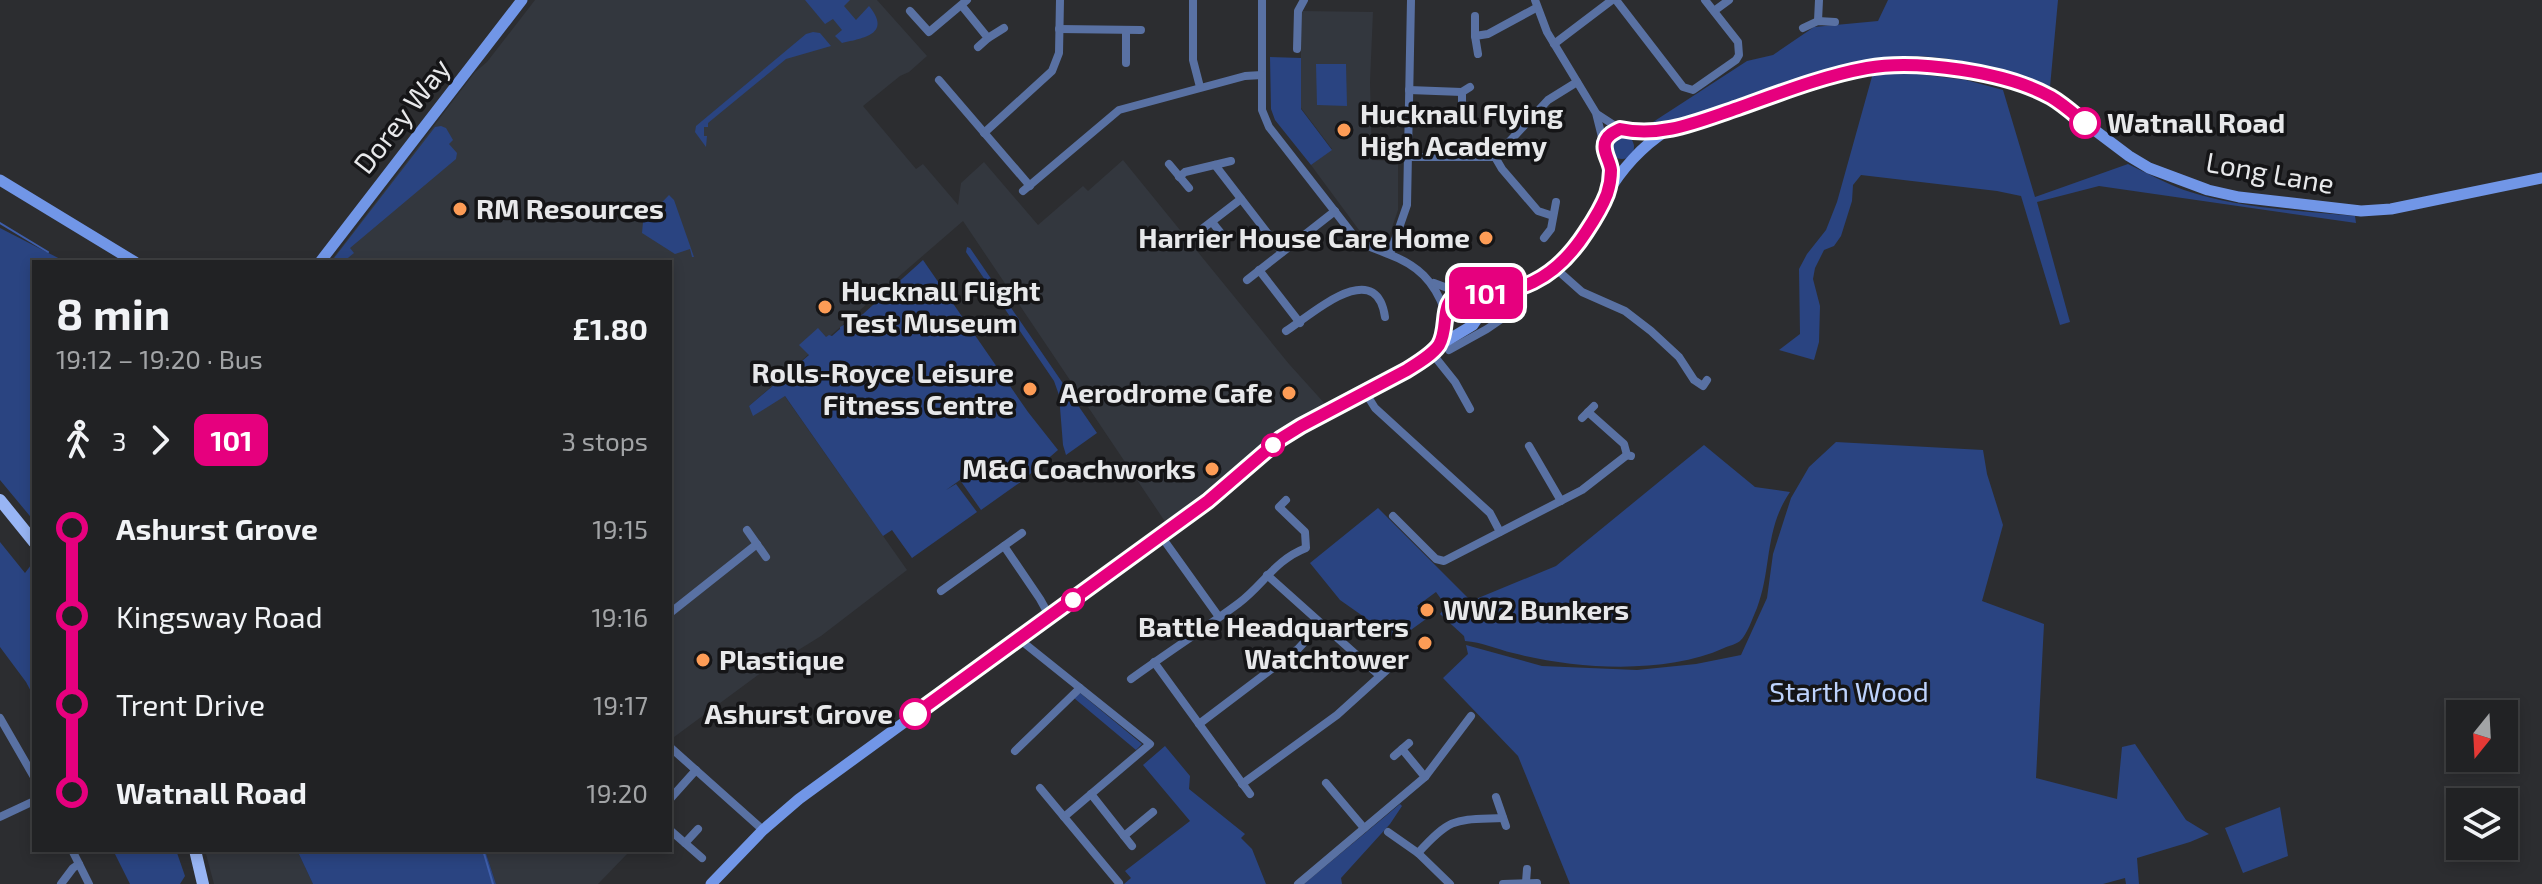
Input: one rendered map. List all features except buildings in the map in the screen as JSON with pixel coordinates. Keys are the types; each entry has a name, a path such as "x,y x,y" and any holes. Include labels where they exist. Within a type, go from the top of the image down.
{"main road":[{"name":"Dorey Way","path":"322,260 522,0"},
{"name":"Long Lane","path":"1666,131 1819,81 1867,68 1902,65 1934,67 2030,87 2052,98 2149,168 2208,190 2239,197 2361,211 2391,209 2542,178"},
{"path":"1624,130 1633,133 1639,143 1634,159"},
{"path":"1607,193 1611,170 1605,150 1610,134 1624,130 1666,131"},
{"path":"711,884 763,830 818,785 1216,495 1280,439 1407,370 1473,325 1485,307 1555,268 1580,241 1607,193 1634,159 1650,141 1666,131"},
{"path":"1605,150 1616,164 1634,159"},
{"path":"0,180 132,260"},
{"path":"1439,350 1449,300 1464,293 1511,291"},
{"path":"1464,293 1479,303 1480,314"},
{"path":"1446,314 1455,326 1467,328"},
{"path":"0,500 32,540"},
{"path":"195,852 203,884"}],"street":[{"path":"984,133 1052,71 1059,53 1060,0"},
{"path":"1193,0 1193,60 1200,87"},
{"path":"1262,0 1262,110 1269,127 1360,242 1408,262 1440,286 1464,293"},
{"path":"1297,49 1298,11 1304,0"},
{"path":"1390,254 1407,205 1411,0"},
{"path":"1554,44 1614,0 1683,87 1693,90 1739,55 1738,42 1705,0"},
{"path":"1714,11 1729,0"},
{"path":"1818,21 1819,0"},
{"path":"910,11 929,32 965,3 988,38"},
{"path":"1475,36 1488,34 1536,4 1554,44 1596,113 1605,150"},
{"path":"1475,16 1478,54"},
{"path":"1803,28 1818,21 1835,22"},
{"path":"978,47 1004,28"},
{"path":"1059,29 1141,30"},
{"path":"1126,30 1126,63"},
{"path":"939,80 1026,188 1119,110 1200,87 1262,75"},
{"path":"1408,157 1495,157 1548,100 1577,82"},
{"path":"1409,90 1466,89 1462,104"},
{"path":"1596,113 1624,130"},
{"path":"1495,157 1538,211 1553,216"},
{"path":"1179,177 1185,172 1231,161"},
{"path":"1169,164 1189,188"},
{"path":"1215,165 1282,252"},
{"path":"1202,229 1241,199"},
{"path":"1544,238 1551,229 1556,202"},
{"path":"1247,280 1335,211"},
{"path":"1212,222 1224,237"},
{"path":"1555,268 1582,292 1625,311 1679,357 1694,380 1703,386 1707,380"},
{"path":"1259,270 1300,323"},
{"path":"1430,280 1446,314"},
{"path":"1286,331 1339,295 1358,290 1369,292 1379,299 1385,317"},
{"path":"1470,409 1439,350 1487,329 1519,307 1520,299 1511,291"},
{"path":"1629,329 1636,320"},
{"path":"1365,392 1375,408 1490,513 1500,532"},
{"path":"1393,516 1436,559 1444,561 1582,490 1630,456 1624,444 1588,412"},
{"path":"1529,446 1561,501"},
{"path":"1130,680 1242,600 1291,554 1306,548 1305,532 1275,504 1286,500"},
{"path":"747,530 766,557"},
{"path":"941,591 1022,533"},
{"path":"1161,536 1219,617"},
{"path":"672,611 757,544"},
{"path":"1004,546 1050,617"},
{"path":"1267,575 1380,676"},
{"path":"1199,724 1298,649 1321,624"},
{"path":"1019,639 1150,744 1064,817"},
{"path":"1242,784 1337,715 1399,659"},
{"path":"1154,662 1250,794"},
{"path":"1015,751 1080,688"},
{"path":"1298,884 1425,777 1471,716"},
{"path":"0,718 32,774"},
{"path":"672,749 763,830"},
{"path":"1402,749 1425,777"},
{"path":"672,797 696,770"},
{"path":"1326,783 1364,828"},
{"path":"1040,788 1119,884 1127,876"},
{"path":"1091,794 1132,846"},
{"path":"1418,853 1447,824 1462,820 1505,822 1496,797"},
{"path":"0,817 32,802"},
{"path":"1124,836 1151,817"},
{"path":"685,843 698,829"},
{"path":"672,832 702,858"},
{"path":"1388,832 1418,853 1450,884"},
{"path":"73,852 89,884"},
{"path":"61,884 79,864"},
{"path":"1526,882 1527,869"},
{"path":"1503,884 1537,883"}],"shaded area":[{"path":"535,0 877,0 927,56 863,106 916,169 923,164 958,205 961,183 984,162 1038,225 1083,186 1088,191 1123,160 1326,405 1277,433 1166,523 963,221 749,406 754,415 784,395 907,570 821,636 758,675 672,739 672,260 332,260 475,72 487,62"},
{"name":"Hucknall Flying High Academy","path":"1301,11 1373,12 1370,82 1372,160 1398,161 1398,210 1387,242 1366,236 1359,230 1311,165 1332,149 1301,108"},
{"path":"206,852 298,852 313,884 214,884"},
{"path":"486,852 627,854 598,884 496,884"}],"green space":[{"path":"805,0 850,0 844,6 856,20 869,6 878,23 876,29 866,36 842,43 835,36 842,30 833,19 825,24"},
{"path":"1888,0 2058,0 2050,87 1968,62 1903,56 1834,69 1689,117 1653,122 1747,61 1773,55 1814,27 1878,21"},
{"path":"820,33 831,46 786,59 708,123 708,127 704,127 706,147 695,132 696,126 806,34"},
{"path":"1270,57 1301,58 1301,109 1332,150 1311,165 1275,120 1271,109"},
{"path":"1316,64 1346,64 1347,106 1317,105"},
{"path":"1895,71 1966,80 2003,90 2035,197 2128,164 2204,196 2269,208 2355,216 2356,223 2099,186 2037,202 2070,322 2060,325 2021,196 1861,175 1853,185 1852,201 1841,236 1834,246 1824,250 1815,268 1813,279 1820,306 1819,342 1814,360 1779,350 1800,334 1799,269 1826,230 1837,202 1873,73"},
{"path":"435,127 446,128 453,140 449,144 457,153 456,159 350,248 354,253 345,260 333,260"},
{"path":"1622,135 1631,138 1634,147 1631,156 1622,159 1613,156 1610,147 1613,138"},
{"path":"669,195 674,200 694,257 690,249 675,254 642,233 643,222"},
{"path":"0,228 62,260 32,260 32,519 0,480"},
{"path":"967,247 1097,433 1066,455 1059,395 1054,381 966,252"},
{"path":"923,260 1028,412 1058,450 981,510 960,480 946,490 956,484 977,512 912,558 892,530 883,536 785,396 753,416 749,406 809,355 799,345 818,328 826,337 832,336 840,327 863,314"},
{"path":"1463,299 1472,302 1475,311 1472,320 1463,323 1454,320 1451,311 1454,302"},
{"name":"Starth Wood","path":"1836,442 1983,450 2003,525 1982,601 2044,624 2036,778 2117,799 2122,747 2135,744 2186,820 2209,834 2137,858 2139,884 2126,884 2125,878 2103,884 1570,884 1518,756 1443,678 1468,654 1466,645 1542,666 1637,670 1696,664 1741,655 1767,598 1773,554 1791,498 1809,467"},
{"path":"1704,445 1755,487 1790,492 1776,521 1762,593 1743,638 1700,657 1647,666 1619,667 1563,663 1513,653 1465,641 1464,636 1440,614 1446,606 1436,592 1417,606 1426,619 1397,640 1340,600 1310,563 1378,508 1471,601 1556,566"},
{"path":"0,542 25,573 32,567 32,693 0,647"},
{"path":"1080,693 1142,744 1136,750 1074,698"},
{"path":"1165,746 1190,776 1189,789 1245,834 1241,838 1252,849 1266,884 1124,884 1131,878 1125,871 1190,821 1143,765"},
{"path":"1400,804 1402,806 1390,824 1341,878 1342,884 1304,884"},
{"path":"2280,807 2288,856 2243,873 2225,828"},
{"path":"114,852 177,852 185,876 180,884 130,884"},
{"path":"298,852 486,852 496,884 313,884"}],"waterway":[{"path":"0,223 48,252"},
{"path":"484,852 493,884"}],"bus line":[{"name":"101","path":"915,714 1208,501 1280,439 1423,359 1438,346 1446,326 1446,305 1455,295 1506,293 1543,277 1555,268 1580,241 1607,193 1611,170 1604,146 1606,139 1615,131 1666,131 1819,81 1867,68 1902,65 1934,67 2030,87 2052,98 2085,123"}],"place":[{"name":"Watnall Road","path":"2085,123"},
{"name":"Hucknall Flying High Academy","path":"1344,130"},
{"name":"RM Resources","path":"460,209"},
{"name":"Harrier House Care Home","path":"1486,238"},
{"name":"Hucknall Flight Test Museum","path":"825,307"},
{"name":"Rolls-Royce Leisure Fitness Centre","path":"1030,389"},
{"name":"Aerodrome Cafe","path":"1289,393"},
{"name":"M&G Coachworks","path":"1212,469"},
{"name":"WW2 Bunkers","path":"1427,610"},
{"name":"Battle Headquarters Watchtower","path":"1425,643"},
{"name":"Plastique","path":"703,660"},
{"name":"Ashurst Grove","path":"915,714"}]}
